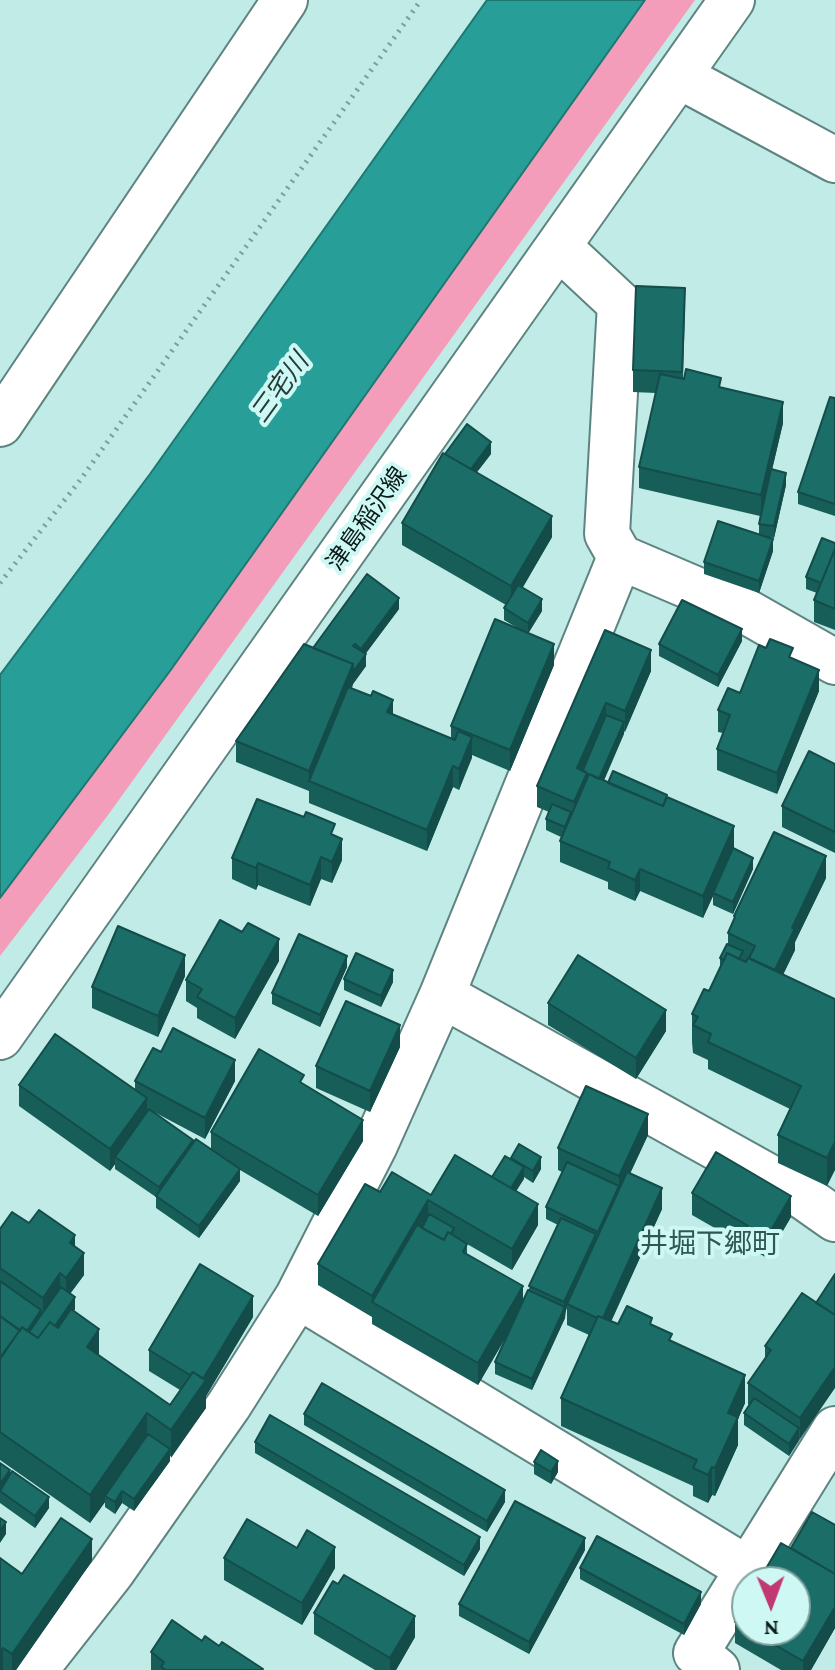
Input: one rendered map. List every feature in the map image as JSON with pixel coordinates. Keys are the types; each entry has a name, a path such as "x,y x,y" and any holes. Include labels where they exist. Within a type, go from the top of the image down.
{"street":[{"path":"0,424 285,0"},
{"name":"津島稲沢線","path":"0,1037 732,0"},
{"path":"679,76 835,160"},
{"path":"559,247 620,304 607,534 620,557 742,609 835,662"},
{"path":"35,1670 112,1572 220,1418 298,1296 375,1145 442,995 620,557"},
{"path":"442,995 798,1193 835,1219"},
{"path":"298,1296 743,1566"},
{"path":"750,1566 835,1429"},
{"path":"717,1670 696,1653 731,1596"}],"path":[{"path":"0,583 81,479 421,0"}],"shaded area":[{"path":"645,0 695,0 108,815 0,956 0,898 170,671"}],"water":[{"name":"三宅川","path":"487,0 645,0 170,671 0,898 0,675 150,474"}],"building":[{"path":"636,286 685,288 682,372 633,370"},
{"path":"686,369 721,378 719,387 783,402 761,495 639,467 660,374 684,379"},
{"path":"830,397 835,398 835,504 798,492"},
{"path":"467,424 491,442 471,469 445,454"},
{"path":"443,453 552,516 511,586 402,523"},
{"path":"771,469 786,473 774,526 759,524"},
{"path":"718,521 773,539 759,581 704,562"},
{"path":"822,538 835,543 835,549 821,583 806,577"},
{"path":"835,549 835,609 814,600"},
{"path":"367,574 399,598 361,649 355,644 353,646 366,654 353,672 353,664 313,648"},
{"path":"518,585 542,599 528,623 504,608"},
{"path":"682,600 742,629 718,675 659,644"},
{"path":"495,619 554,644 510,750 451,726"},
{"path":"605,630 651,650 625,711 606,703 577,768 587,773 574,802 537,786"},
{"path":"770,639 793,648 789,657 819,670 777,773 717,749 730,715 718,710 728,688 740,693 759,645 766,648"},
{"path":"304,644 353,664 309,771 236,741"},
{"path":"348,687 371,696 373,691 393,700 387,712 455,740 458,731 472,737 459,769 453,766 427,830 309,781"},
{"path":"606,715 624,722 599,779 589,774 587,778 583,770"},
{"path":"809,751 835,764 835,832 782,806"},
{"path":"613,771 667,795 663,806 608,783"},
{"path":"589,774 663,806 667,797 734,826 703,896 640,869 635,880 608,868 610,862 560,841"},
{"path":"257,799 304,817 306,812 335,824 331,834 342,839 332,862 321,857 310,885 258,863 256,868 232,858"},
{"path":"552,804 571,812 565,827 546,819"},
{"path":"774,832 826,856 775,970 749,958 755,946 728,933"},
{"path":"733,848 753,858 733,902 713,893"},
{"path":"220,920 242,932 248,923 279,939 235,1018 197,997 202,989 186,980"},
{"path":"118,926 185,955 158,1016 92,987"},
{"path":"299,934 347,956 320,1015 272,993"},
{"path":"727,944 743,951 739,959 727,953 724,960 720,958"},
{"path":"356,953 393,970 381,996 344,979"},
{"path":"727,953 746,962 748,958 835,999 835,1142 827,1158 778,1135 801,1086 708,1042 711,1034 693,1025 698,1017 692,1014 704,989 709,991"},
{"path":"578,955 666,1010 636,1058 548,1003"},
{"path":"346,1001 400,1025 370,1091 316,1066"},
{"path":"173,1028 235,1060 205,1118 135,1081 153,1048 161,1052"},
{"path":"55,1034 147,1098 110,1149 19,1085"},
{"path":"259,1049 304,1075 300,1082 363,1120 318,1195 211,1132"},
{"path":"586,1086 648,1114 619,1176 558,1148"},
{"path":"149,1109 193,1140 159,1187 115,1157"},
{"path":"196,1139 240,1169 199,1226 156,1196"},
{"path":"519,1144 541,1157 533,1171 511,1158"},
{"path":"716,1152 791,1196 767,1237 692,1193"},
{"path":"455,1155 538,1204 512,1249 428,1200 372,1296 318,1264 365,1184 380,1192 392,1172 431,1195"},
{"path":"505,1156 524,1167 511,1188 492,1177"},
{"path":"567,1162 619,1186 598,1232 546,1207"},
{"path":"627,1172 662,1188 603,1318 597,1318 567,1304"},
{"path":"39,1210 75,1235 70,1243 84,1253 66,1278 60,1273 43,1298 0,1268 0,1229 12,1212 29,1223"},
{"path":"429,1214 454,1228 444,1240 422,1228"},
{"path":"561,1218 596,1234 564,1302 529,1286"},
{"path":"417,1225 444,1240 448,1232 467,1244 463,1252 523,1286 478,1363 372,1302"},
{"path":"200,1264 253,1296 203,1379 193,1372 190,1375 149,1350"},
{"path":"835,1274 835,1315 816,1303"},
{"path":"0,1281 41,1310 27,1331 22,1327 20,1331 0,1316"},
{"path":"61,1287 75,1297 55,1326 50,1322 38,1338 29,1332"},
{"path":"528,1290 565,1307 532,1379 495,1362"},
{"path":"802,1293 835,1315 835,1367 800,1418 748,1383 771,1350 765,1346"},
{"path":"627,1306 652,1318 650,1324 672,1334 669,1340 745,1375 728,1413 738,1417 715,1468 712,1467 708,1475 693,1468 697,1460 561,1398 598,1316 618,1324"},
{"path":"71,1309 99,1329 87,1347 170,1405 193,1372 206,1380 171,1430 147,1413 90,1495 0,1432 0,1359 22,1327 38,1338 50,1322 58,1328"},
{"path":"0,1316 20,1330 0,1358"},
{"path":"322,1383 505,1490 487,1521 304,1414"},
{"path":"754,1398 799,1428 789,1444 744,1413"},
{"path":"270,1415 480,1537 464,1565 255,1442"},
{"path":"148,1434 170,1449 134,1499 122,1491 115,1502 105,1496"},
{"path":"541,1450 558,1461 551,1472 534,1462"},
{"path":"0,1463 10,1470 0,1484"},
{"path":"12,1471 49,1497 35,1516 0,1491"},
{"path":"515,1501 585,1538 529,1642 459,1604"},
{"path":"812,1512 835,1525 835,1574 791,1548"},
{"path":"61,1518 92,1539 12,1654 3,1648 0,1653 0,1558 22,1574"},
{"path":"247,1519 297,1548 307,1530 335,1547 302,1603 224,1558"},
{"path":"597,1536 701,1592 684,1624 580,1568"},
{"path":"781,1543 835,1574 835,1607 803,1661 777,1646 811,1646 811,1566 767,1566"},
{"path":"344,1575 415,1616 390,1658 314,1613 333,1581 338,1584"},
{"path":"172,1620 202,1641 205,1636 219,1646 222,1642 263,1669 166,1670 161,1667 164,1662 151,1652"}],"district":[{"name":"井堀下郷町","path":"710,1244"}]}
